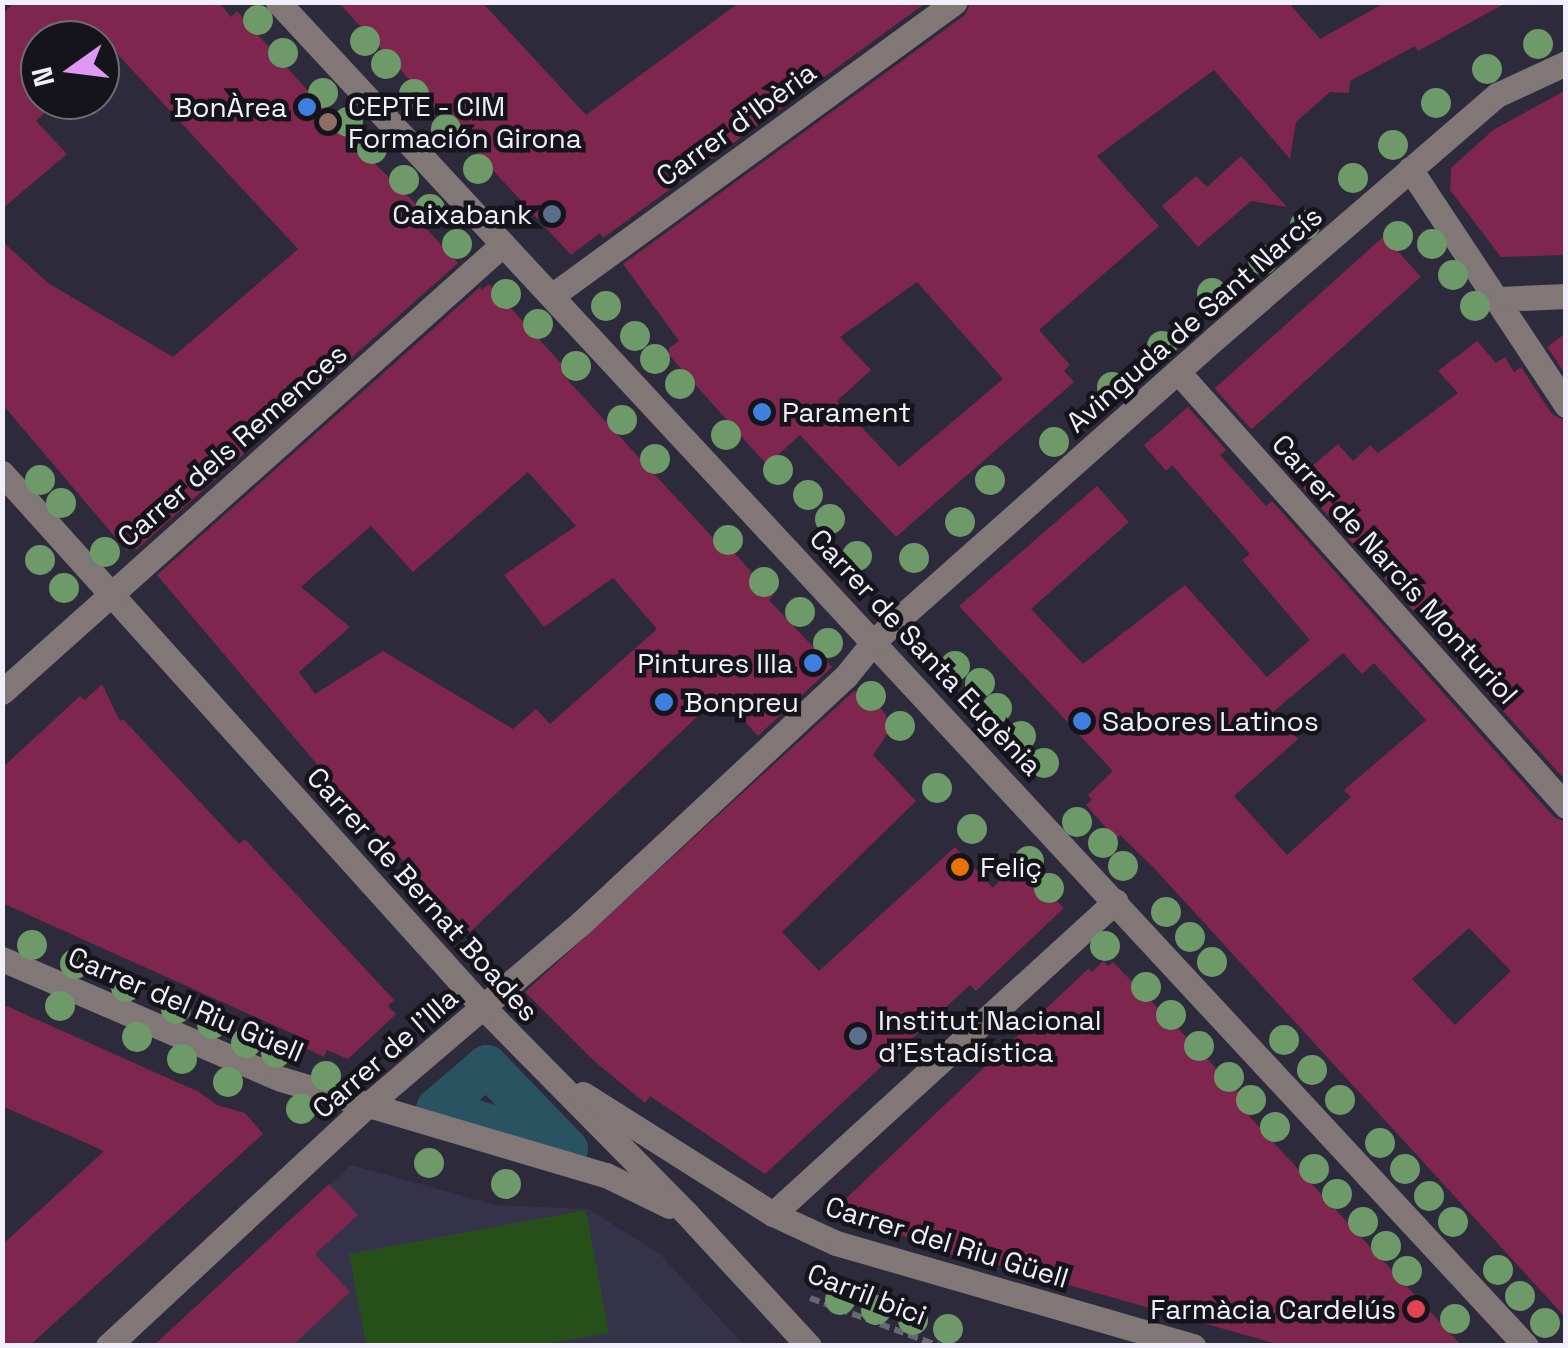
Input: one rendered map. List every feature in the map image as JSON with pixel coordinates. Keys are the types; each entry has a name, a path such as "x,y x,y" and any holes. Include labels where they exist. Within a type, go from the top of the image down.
{"street":[{"name":"Carrer de Santa Eugènia","path":"278,2 876,640 1526,1346"},
{"name":"Carrer d'Ibèria","path":"553,296 955,2"},
{"name":"Avinguda de Sant Narcís","path":"876,640 1410,169 1498,96 1566,63"},
{"path":"1410,169 1566,405"},
{"name":"Carrer dels Remences","path":"2,692 503,244"},
{"path":"1498,299 1566,296"},
{"name":"Carrer de Narcís Monturiol","path":"1178,372 1566,806"},
{"name":"Carrer de Bernat Boades","path":"2,473 483,1007 687,1214 808,1346"},
{"name":"Carrer de l'Illa","path":"108,1346 368,1106 636,872 846,676 876,640"},
{"path":"773,1214 1116,900"},
{"name":"Carrer del Riu Güell","path":"2,959 281,1080 606,1175 687,1214"},
{"name":"Carrer del Riu Güell","path":"545,1070 773,1214 836,1243 915,1269 1192,1346"}],"path":[{"name":"Carril bici","path":"805,1296 939,1346"}],"shaded area":[{"path":"351,1165 495,1205 588,1209 660,1254 744,1345 153,1346"}],"green space":[{"path":"586,1210 609,1333 539,1345 366,1345 349,1254"}],"building":[{"path":"15,2 219,2 231,17 237,11 356,145 419,207 412,213 458,263 136,550 133,546 127,551 2,404 2,241 48,283 173,357 298,249 120,57 120,20 20,20 20,120 37,120 67,154 2,209 2,14"},
{"path":"338,2 482,2 586,115 740,2 927,2 603,238 600,233 571,255"},
{"path":"971,2 1288,2 1320,39 1386,2 1508,2 1418,51 1415,46 1350,81 1349,93 1330,92 1296,122 1290,159 1214,70 1097,156 1159,226 1039,330 1070,365 1064,371 1074,382 896,537 800,435 767,465 669,355 669,348 679,341 623,264 965,15","holes":["917,282 1003,379 899,467 837,401 871,370 840,337"]},
{"path":"1566,90 1566,255 1501,257 1450,190 1451,168 1493,130"},
{"path":"1241,156 1287,207 1251,201 1198,247 1162,206 1196,176 1207,187"},
{"path":"1384,236 1421,277 1251,429 1215,389"},
{"path":"489,284 568,371 563,375 716,541 720,537 773,596 769,600 832,667 758,736 720,695 470,932 354,808 157,575 480,287 482,290","holes":["528,472 576,526 504,575 544,627 613,578 657,629 550,724 536,709 513,729 383,651 315,694 299,672 350,627 301,587 371,526 413,572"]},
{"path":"1566,333 1566,375 1547,347"},
{"path":"1477,341 1496,363 1505,357 1514,372 1521,367 1552,414 1566,421 1566,781 1296,480 1338,444 1353,461 1370,445 1378,453 1458,393 1438,371"},
{"path":"1188,407 1226,450 1220,455 1266,506 1272,501 1554,817 1566,822 1566,1318 1153,867 1120,835 1116,839 1086,805 1092,800 1088,795 1113,771 959,606 1097,486 1129,522 1031,609 1083,664 1185,585 1267,677 1310,640 1242,560 1250,554 1172,465 1166,471 1144,445","holes":["1343,653 1362,674 1374,663 1426,720 1344,790 1351,797 1287,855 1234,796 1298,739 1273,712","1469,928 1511,971 1455,1025 1412,979"]},
{"path":"102,684 120,721 123,719 239,844 245,839 394,1000 388,1006 396,1014 348,1059 327,1050 324,1057 295,1043 298,1036 2,903 2,768 80,696 85,700"},
{"path":"854,691 874,700 886,715 888,733 873,755 916,801 782,932 819,971 955,847 993,888 1011,867 1015,871 1019,867 1064,908 976,991 970,985 765,1174 650,1096 645,1103 592,1059 525,992"},
{"path":"1103,961 1108,966 1113,962 1255,1110 1249,1116 1462,1346 1284,1346 990,1263 987,1269 835,1209 1089,968 1092,972"},
{"path":"2,1004 199,1092 217,1105 245,1113 263,1134 29,1346 2,1346 2,1245 104,1151 2,1106"},
{"path":"329,1184 358,1215 315,1254 350,1292 292,1346 153,1346"}],"waterway":[{"path":"487,1066 567,1149 437,1109 487,1066"}],"place":[{"name":"BonÀrea","path":"307,107"},
{"name":"CEPTE - CIM Formación Girona","path":"328,122"},
{"name":"Caixabank","path":"552,214"},
{"name":"Parament","path":"762,412"},
{"name":"Pintures Illa","path":"813,663"},
{"name":"Bonpreu","path":"664,702"},
{"name":"Sabores Latinos","path":"1082,721"},
{"name":"Feliç","path":"960,867"},
{"name":"Institut Nacional d'Estadística","path":"858,1036"},
{"name":"Farmàcia Cardelús","path":"1416,1309"}]}
